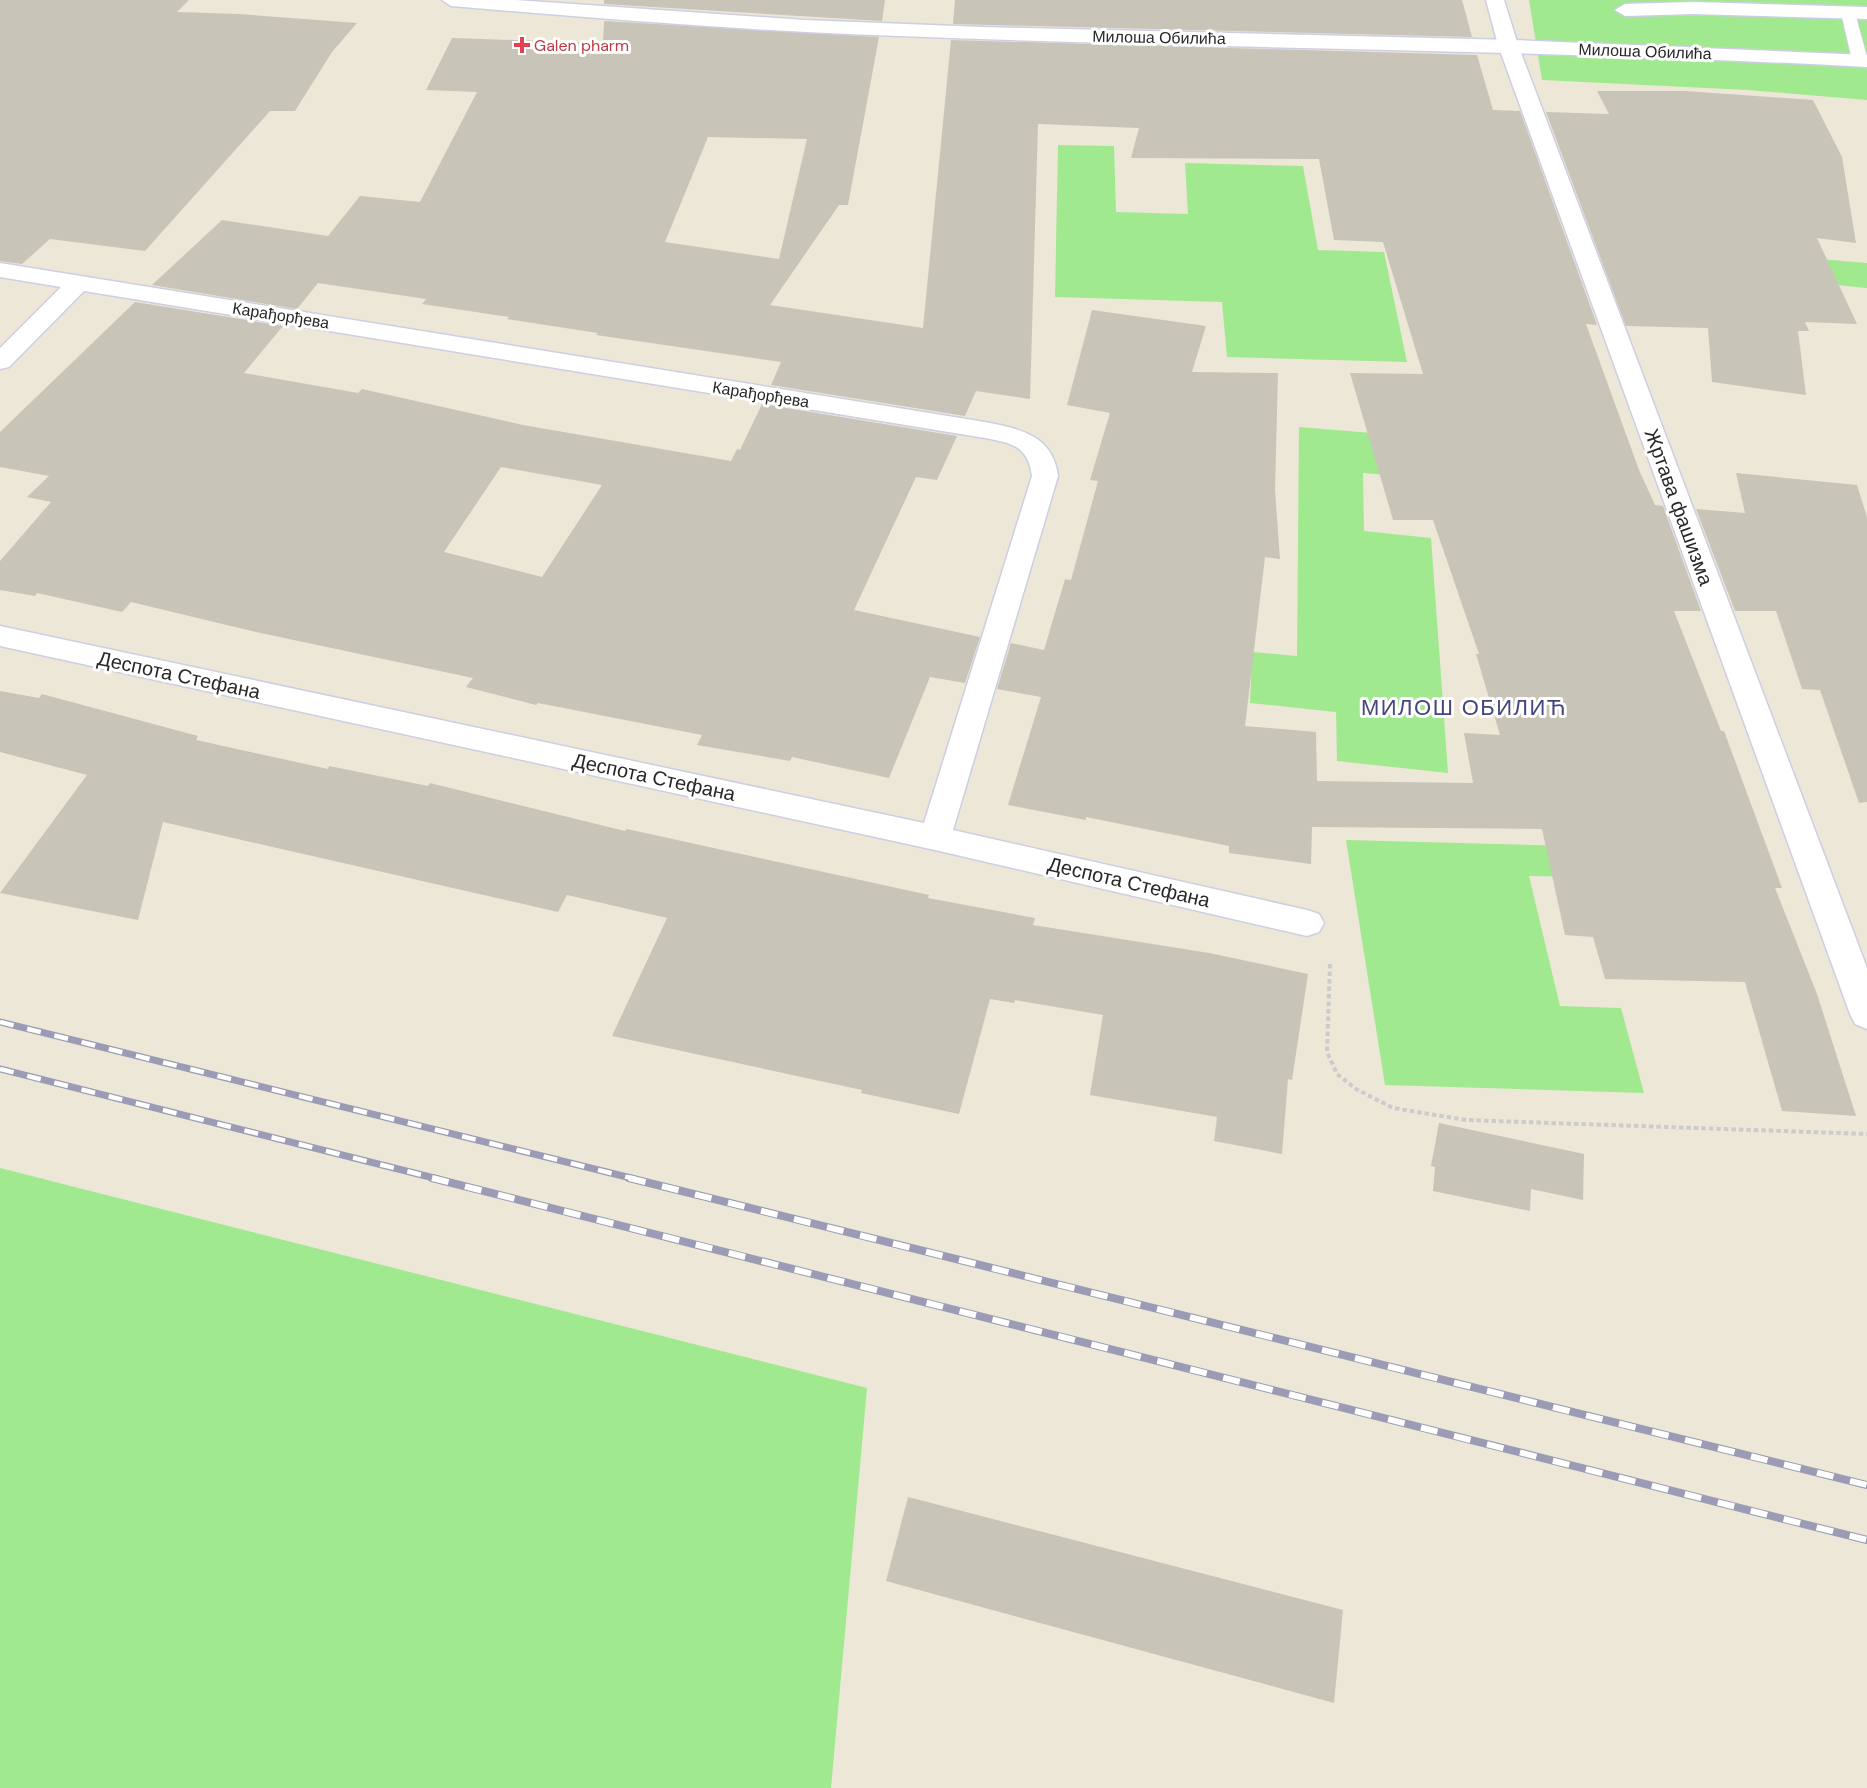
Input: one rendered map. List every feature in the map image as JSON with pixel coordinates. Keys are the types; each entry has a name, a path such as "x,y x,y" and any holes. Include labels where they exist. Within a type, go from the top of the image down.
{"street":[{"name":"Милоша Обилића","path":"451,0 748,25 1508,45 1864,60"},
{"name":"Жртава фашизма","path":"1495,0 1508,45 1866,1011"},
{"path":"1625,10 1693,8 1858,13"},
{"name":"Карађорђева","path":"0,270 985,430 1006,435 1039,450 1044,460 1045,476 935,838"},
{"path":"0,362 79,282"},
{"name":"Деспота Стефана","path":"0,636 935,838 1307,923"}],"lane":[{"path":"1858,13 1864,60"}],"path":[{"path":"1307,923 1328,940 1330,953 1327,1052 1337,1074 1356,1089 1393,1107 1466,1120 1867,1134"}],"green space":[{"path":"1529,0 1867,0 1867,100 1748,90 1542,80"},
{"path":"1058,145 1114,146 1116,212 1188,214 1185,163 1303,166 1318,250 1384,252 1407,362 1227,357 1222,302 1055,297"},
{"path":"1750,253 1867,263 1867,288 1756,277"},
{"path":"1299,427 1420,437 1423,478 1363,473 1364,531 1431,538 1448,773 1337,761 1336,712 1250,703 1252,652 1297,656"},
{"path":"1346,840 1575,846 1583,877 1529,876 1560,1006 1621,1008 1644,1093 1385,1085"},
{"path":"0,1168 867,1388 831,1788 0,1788"}],"building":[{"path":"0,0 189,0 177,12 357,23 332,52 295,111 270,111 145,251 50,239 22,264 0,261"},
{"path":"604,0 885,0 882,21 604,4"},
{"path":"955,0 1462,0 1472,37 953,24"},
{"path":"604,21 879,37 848,205 839,205 770,305 923,328 951,40 1477,55 1493,110 1520,111 1597,325 1586,324 1639,470 1655,505 1663,506 1701,611 1674,611 1721,731 1724,731 1782,888 1775,888 1817,994 1856,1116 1782,1111 1745,982 1605,979 1593,937 1565,935 1542,829 1312,827 1311,864 1229,853 1229,846 1086,817 1086,820 1008,805 1041,697 997,689 1011,643 1044,650 1065,579 1071,580 1098,481 1090,480 1110,413 1067,405 1092,310 1206,326 1192,372 1278,373 1275,490 1280,559 1265,557 1245,726 1316,732 1317,781 1473,783 1464,733 1500,735 1476,654 1479,654 1433,520 1393,520 1350,373 1423,374 1383,242 1334,240 1319,159 1131,158 1139,128 1038,124 1030,399 976,391 965,416 771,385 781,362 596,335 598,333 422,304 426,299 318,283 297,309 152,285 222,220 328,236 360,196 420,202 477,92 426,90 452,38 603,43","holes":["708,137 807,139 779,259 665,242"]},
{"path":"1597,91 1686,91 1813,100 1842,157 1856,243 1817,238 1857,324 1805,322 1809,331 1798,331 1806,395 1712,382 1708,328 1626,326 1546,112 1609,114"},
{"path":"135,302 283,326 244,373 358,393 362,389 523,425 731,461 737,449 740,450 762,404 957,436 937,480 916,477 854,610 980,637 965,683 930,677 889,778 792,757 790,761 697,745 702,735 538,703 536,705 466,687 473,678 256,632 131,602 122,612 37,593 35,596 0,590 0,561 51,502 27,497 49,476 0,467 0,432","holes":["501,467 602,485 542,577 444,552"]},
{"path":"1736,473 1857,485 1867,517 1867,802 1859,803 1820,690 1802,689 1776,611 1735,611 1696,509 1745,513"},
{"path":"0,691 39,698 42,694 198,736 196,740 328,769 329,766 428,786 430,783 625,831 627,829 929,895 928,898 1035,918 1033,925 1209,953 1308,974 1292,1080 1288,1079 1282,1154 1214,1141 1217,1117 1090,1095 1103,1015 1015,1000 1014,1003 990,999 959,1114 861,1093 862,1090 612,1036 667,918 567,895 558,912 163,822 138,920 0,893 87,775 0,752"},
{"path":"1439,1123 1584,1154 1583,1200 1531,1189 1530,1211 1433,1191 1435,1167 1431,1166"},
{"path":"908,1497 1343,1610 1334,1703 886,1581"}],"railway":[{"path":"0,1022 635,1179"},
{"path":"0,1069 438,1179"},
{"path":"432,1178 1867,1540"},
{"path":"629,1178 1867,1485"}],"place":[{"name":"Galen pharm","path":"522,45"}],"district":[{"name":"МИЛОШ ОБИЛИЋ","path":"1464,707"}]}
